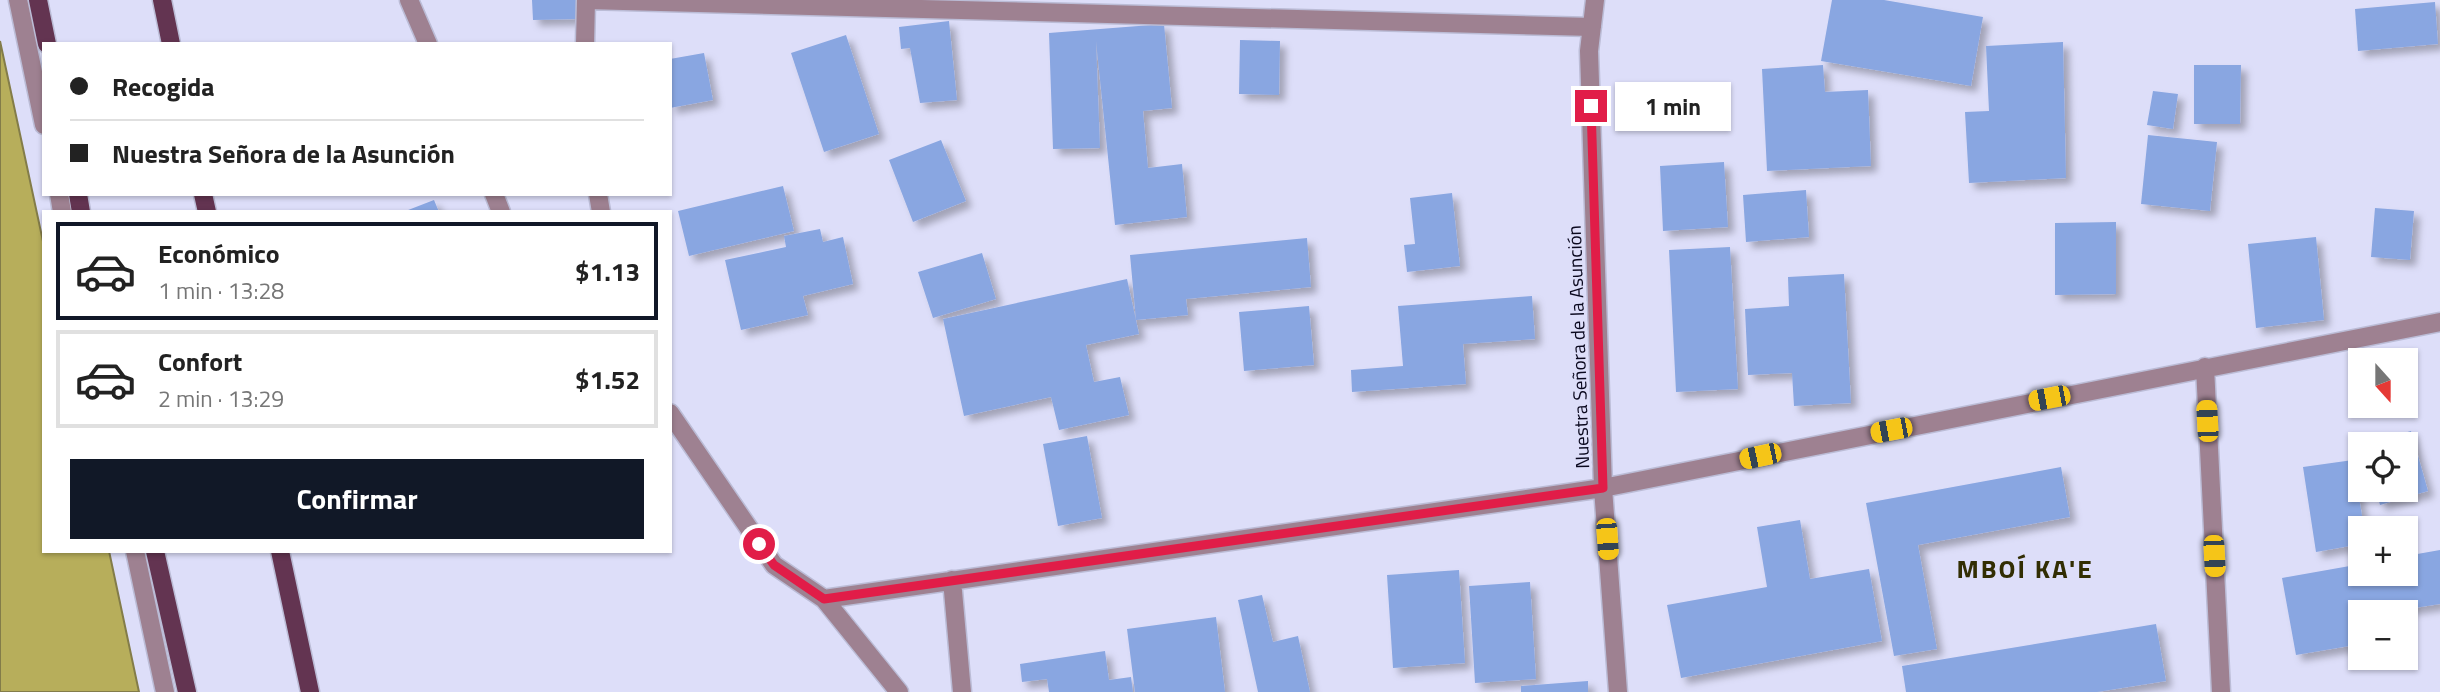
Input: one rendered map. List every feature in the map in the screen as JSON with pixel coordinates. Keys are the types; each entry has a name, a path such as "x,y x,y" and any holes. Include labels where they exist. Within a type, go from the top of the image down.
{"main road":[{"path":"38,0 47,42"},
{"path":"162,0 171,42"},
{"path":"155,553 187,692"},
{"path":"279,553 310,692"}],"street":[{"path":"18,0 42,115"},
{"path":"409,0 427,42"},
{"path":"584,42 586,0 1592,27"},
{"name":"Nuestra Señora de la Asunción","path":"1595,0 1589,51 1603,488 1618,692"},
{"path":"824,599 1603,488 2440,322"},
{"path":"2205,367 2221,692"},
{"path":"672,416 774,565 824,599 899,692"},
{"path":"135,553 165,692"},
{"path":"952,580 962,692"}],"shaded area":[{"path":"0,41 42,237 42,553 109,553 139,692 0,692"}],"building":[{"path":"532,0 576,0 576,19 533,20"},
{"path":"1832,0 1884,0 1983,17 1971,86 1821,61"},
{"path":"2435,2 2438,44 2358,51 2355,9"},
{"path":"949,21 957,100 920,103 910,48 901,49 899,27"},
{"path":"1164,24 1172,108 1143,111 1148,168 1182,164 1187,217 1115,225 1096,41 1100,148 1053,149 1049,33"},
{"path":"846,35 879,134 824,152 791,53"},
{"path":"1240,40 1280,41 1279,95 1239,94"},
{"path":"2063,42 2066,178 1969,183 1965,112 1989,111 1986,46"},
{"path":"704,53 713,100 672,108 672,59"},
{"path":"1823,65 1825,92 1868,90 1871,166 1767,171 1762,69"},
{"path":"2194,65 2241,65 2240,124 2194,124"},
{"path":"2153,91 2178,94 2173,129 2147,125"},
{"path":"2148,135 2217,142 2210,211 2141,204"},
{"path":"941,140 966,201 913,222 889,160"},
{"path":"1724,162 1728,227 1663,231 1660,166"},
{"path":"783,186 794,231 689,256 678,211"},
{"path":"1806,190 1809,237 1746,242 1743,195"},
{"path":"1452,193 1460,266 1407,272 1404,245 1415,244 1410,198"},
{"path":"434,200 438,210 408,210"},
{"path":"2375,208 2414,211 2410,260 2371,257"},
{"path":"2116,222 2116,294 2055,295 2055,223"},
{"path":"820,229 823,242 843,237 853,284 803,296 808,315 741,330 725,260 786,247 784,236"},
{"path":"2316,237 2324,320 2256,328 2248,244"},
{"path":"1307,238 1311,287 1186,299 1188,315 1136,320 1130,255"},
{"path":"1730,247 1738,389 1676,392 1669,250"},
{"path":"982,253 996,299 933,318 918,272"},
{"path":"1844,274 1851,403 1794,406 1792,373 1748,375 1745,309 1789,306 1788,277"},
{"path":"1127,279 1139,334 1086,345 1094,382 1120,377 1129,415 1059,430 1051,397 964,416 943,319"},
{"path":"1532,296 1535,339 1463,344 1466,384 1352,392 1351,370 1403,366 1398,306"},
{"path":"1309,306 1314,365 1244,371 1239,312"},
{"path":"1087,436 1102,518 1058,526 1043,444"},
{"path":"2418,456 2428,491 2418,494"},
{"path":"2348,461 2348,502 2360,502 2362,516 2348,516 2348,546 2316,552 2303,467"},
{"path":"2061,467 2070,517 1918,545 1937,649 1894,656 1866,503"},
{"path":"1800,520 1810,579 1869,569 1882,641 1681,678 1667,605 1767,587 1757,527"},
{"path":"2440,550 2440,604 2418,607 2418,600 2348,600 2348,646 2296,655 2282,578 2348,566 2348,586 2418,586 2418,554"},
{"path":"1459,570 1465,663 1393,668 1387,575"},
{"path":"1530,582 1536,679 1475,683 1469,586"},
{"path":"1262,595 1273,642 1298,636 1310,692 1258,692 1238,600"},
{"path":"1216,617 1225,692 1135,692 1127,629"},
{"path":"2156,624 2166,681 2097,692 1906,692 1902,666"},
{"path":"1105,651 1109,680 1131,677 1133,692 1049,692 1047,679 1022,682 1020,664"},
{"path":"1588,681 1588,692 1521,692 1521,686"}],"district":[{"name":"MBOÍ KA'E","path":"2025,569"}],"route":[{"path":"759,544 774,565 824,599 1603,488 1591,106"}]}
